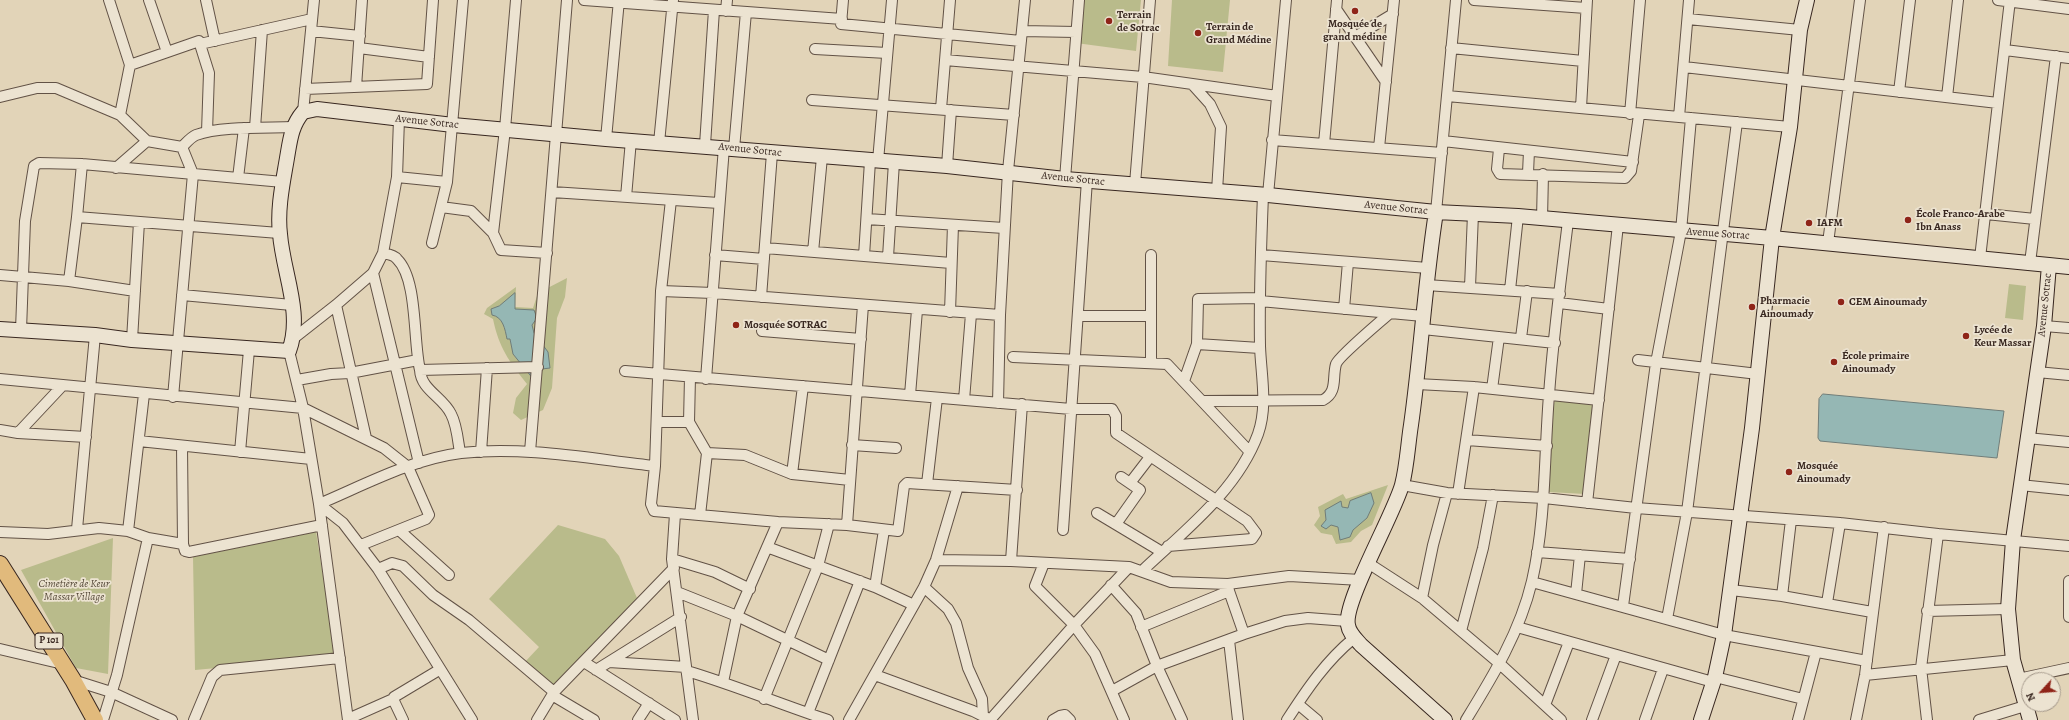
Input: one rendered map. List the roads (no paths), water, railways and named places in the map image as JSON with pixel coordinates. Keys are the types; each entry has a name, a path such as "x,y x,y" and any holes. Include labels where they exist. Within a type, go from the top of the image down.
{"main road":[{"name":"P 101","path":"0,564 73,680 95,720"}],"street":[{"path":"109,0 130,65 120,115"},
{"path":"149,0 167,52"},
{"path":"206,0 216,41"},
{"path":"314,0 303,112 292,128 283,182 279,233 292,305 294,338 289,352 303,408 319,504 348,719 393,699 439,670"},
{"path":"356,87 362,0"},
{"path":"305,89 427,84 433,0"},
{"path":"432,244 448,182 464,0"},
{"path":"493,233 506,129 516,0"},
{"path":"530,452 567,0"},
{"path":"584,0 673,3 714,10 842,19"},
{"path":"726,11 727,0"},
{"path":"843,0 841,24 1022,42"},
{"path":"864,256 874,161 883,105 892,0"},
{"path":"941,109 950,0"},
{"path":"998,402 1004,228 1025,0"},
{"path":"1065,179 1079,0"},
{"path":"1135,184 1150,0"},
{"path":"1142,571 1216,501 1239,471 1258,434 1263,401 1260,348 1261,255 1265,195 1286,0"},
{"path":"1379,148 1394,0"},
{"path":"1445,720 1354,638 1347,621 1348,613 1361,580 1402,485 1417,384 1426,285 1442,153 1456,0"},
{"path":"1474,0 1587,4 1581,108"},
{"path":"1499,149 1498,172 1623,178 1630,175 1633,162 1640,0"},
{"path":"1679,117 1689,0"},
{"path":"1704,719 1724,635 1731,590 1758,374 1772,238 1790,127 1800,30 1807,0"},
{"path":"1828,244 1860,0"},
{"path":"1899,92 1910,0"},
{"path":"1947,97 1958,0"},
{"path":"1998,0 2069,9"},
{"path":"606,139 618,1"},
{"path":"1980,258 2010,1"},
{"path":"659,142 673,3"},
{"path":"1336,4 1355,37 1386,82"},
{"path":"1324,144 1336,4"},
{"path":"705,145 714,10"},
{"path":"706,379 719,203 729,148 746,12"},
{"path":"1355,37 1393,14"},
{"path":"130,65 199,41 200,44 216,41 312,19"},
{"path":"1688,19 1800,30"},
{"path":"255,128 262,30"},
{"path":"311,31 360,36"},
{"path":"1022,31 1076,32"},
{"path":"200,44 209,73 207,132"},
{"path":"359,48 429,57"},
{"path":"1451,48 1583,60"},
{"path":"815,49 887,53"},
{"path":"2005,50 2069,58"},
{"path":"2030,263 2056,56"},
{"path":"945,60 1143,77 1276,96"},
{"path":"1684,67 1998,103"},
{"path":"1192,84 1210,104 1221,128 1217,191"},
{"path":"0,97 38,88 56,88 120,115 147,141 182,147"},
{"path":"1447,96 1790,127"},
{"path":"812,100 1014,115"},
{"name":"Avenue Sotrac","path":"303,112 316,109 452,125 606,139 705,145 772,153 947,166 1065,179 1265,195 1436,212 1518,216 1722,235 1772,238 2049,265 2044,326 2013,540 2008,609 2013,660 2021,691"},
{"path":"947,166 951,110"},
{"path":"1623,606 1656,362 1681,231 1691,118"},
{"path":"294,338 336,305 373,273 383,253 397,177 399,119"},
{"path":"1667,619 1687,512 1737,122"},
{"path":"182,147 195,135 207,132 244,128 292,128"},
{"path":"238,178 244,128"},
{"path":"626,197 631,140"},
{"path":"1272,140 1442,153"},
{"path":"116,168 147,141"},
{"path":"1443,141 1499,149 1633,162"},
{"path":"173,396 193,174 182,147"},
{"path":"1528,173 1529,151"},
{"path":"761,297 772,153"},
{"path":"813,252 822,157"},
{"path":"20,330 25,221 34,166 39,162 82,164 283,182"},
{"path":"888,257 894,162"},
{"path":"69,281 82,164"},
{"path":"1542,219 1543,174"},
{"path":"397,177 448,182"},
{"path":"1063,530 1087,180"},
{"path":"552,192 719,203"},
{"path":"671,200 660,291 657,422 655,466 651,504 654,511 778,522 847,525 884,530 900,530 905,484 1017,490"},
{"path":"441,207 471,211 493,233 501,250 547,253"},
{"path":"1470,287 1473,214"},
{"path":"1986,214 2035,219"},
{"path":"1510,290 1518,216"},
{"path":"77,217 279,233"},
{"path":"867,219 1004,228"},
{"path":"1466,720 1500,664 1516,627 1532,582 1544,498 1549,394 1568,221"},
{"path":"132,340 140,222"},
{"path":"950,312 953,225"},
{"path":"1587,503 1618,225"},
{"path":"765,248 951,263"},
{"path":"383,253 396,257 402,264 412,301 420,378 424,386 445,404 452,415 460,453"},
{"path":"715,255 764,259"},
{"path":"1151,255 1151,363"},
{"path":"1261,255 1428,268"},
{"path":"1344,309 1348,262"},
{"path":"2049,265 2069,267"},
{"path":"373,273 419,463"},
{"path":"0,275 69,281 135,291"},
{"path":"1426,285 1527,291 1609,309"},
{"path":"660,291 712,293 971,314 1000,314"},
{"path":"1522,338 1527,291"},
{"path":"182,295 292,305"},
{"path":"1184,381 1198,344 1198,299 1260,300 1390,313 1423,322 1499,337 1522,338 1554,343"},
{"path":"336,305 350,373 366,438"},
{"path":"847,525 863,305"},
{"path":"910,395 917,310"},
{"path":"1203,401 1315,401 1327,398 1333,390 1336,364 1390,313"},
{"path":"964,400 971,314"},
{"path":"1078,316 1151,316"},
{"path":"2044,326 2069,328"},
{"path":"0,329 95,335 132,340 289,352"},
{"path":"762,331 861,339"},
{"path":"77,529 95,335"},
{"path":"1492,389 1499,337"},
{"path":"1198,344 1260,348"},
{"path":"240,452 249,350"},
{"path":"1013,357 1167,364 1249,451"},
{"path":"1638,360 1758,374"},
{"path":"297,380 331,374 350,373 396,364 487,368 538,367"},
{"path":"482,452 487,368"},
{"path":"625,371 937,398 1071,408 1112,409 1116,416 1116,433 1247,521 1256,533 1252,540 1165,549 1097,513"},
{"path":"2037,372 2069,375"},
{"path":"690,377 688,422 707,453 700,515"},
{"path":"0,379 90,387 144,394 303,408 384,448 408,467 429,515 426,519 361,545"},
{"path":"1417,384 1474,387 1599,400"},
{"path":"18,433 63,385"},
{"path":"792,474 803,386"},
{"path":"1458,494 1474,387"},
{"path":"128,531 144,394"},
{"path":"927,484 937,398"},
{"path":"1011,561 1022,404"},
{"path":"657,422 688,422"},
{"path":"0,430 18,433 86,436"},
{"path":"2027,438 2069,442"},
{"path":"1467,440 1546,446"},
{"path":"139,441 311,459"},
{"path":"852,444 896,448"},
{"path":"182,446 183,544 185,550 189,552 322,525"},
{"path":"319,504 419,463 460,453 530,452 655,466"},
{"path":"707,453 745,456 792,474 850,480"},
{"path":"1130,483 1150,456"},
{"path":"1116,524 1140,490 1121,477"},
{"path":"1402,485 1447,493 1544,498 1636,508 1840,523 2069,546"},
{"path":"2020,485 2069,490"},
{"path":"849,720 924,587 936,560 958,486"},
{"path":"1422,598 1433,545 1447,493"},
{"path":"1461,631 1483,548 1493,495"},
{"path":"319,504 343,523 361,545 378,569 439,670 472,720"},
{"path":"675,514 673,564 693,720"},
{"path":"1782,596 1791,520"},
{"path":"723,682 737,616 778,522"},
{"path":"1827,603 1840,523"},
{"path":"764,699 818,566 829,524"},
{"path":"1856,720 1865,675 1884,527"},
{"path":"0,532 48,534 77,529 99,528 128,531 148,538 183,544"},
{"path":"399,530 449,575"},
{"path":"875,587 884,530"},
{"path":"1927,720 1921,668 1927,611 1938,534"},
{"path":"103,720 117,675 148,538"},
{"path":"767,547 860,581 914,605"},
{"path":"1537,552 1630,559"},
{"path":"1576,594 1580,555"},
{"path":"936,560 1011,561 1129,567 1171,582 1228,587"},
{"path":"378,569 392,563 403,566 433,595 469,620 553,693 589,719"},
{"path":"1044,563 1035,586 1074,625 1095,654 1124,720"},
{"path":"1368,563 1422,598 1500,664 1561,720"},
{"path":"673,564 715,572 750,589"},
{"path":"537,720 553,693 584,662 673,564"},
{"path":"988,719 1129,567"},
{"path":"1141,627 1228,587 1289,576 1361,580"},
{"path":"808,713 860,581"},
{"path":"2069,581 2069,617"},
{"path":"1532,582 1724,635 1867,661"},
{"path":"1111,585 1136,613 1157,666 1182,720"},
{"path":"924,587 948,609 956,623 968,668 982,699 988,719"},
{"path":"1228,587 1244,634"},
{"path":"1731,590 1827,603 1872,612"},
{"path":"677,592 737,616 829,660"},
{"path":"1927,611 2008,609"},
{"path":"596,670 681,617"},
{"path":"1112,691 1157,666 1244,634 1298,618 1347,621"},
{"path":"1516,627 1664,669 1803,699"},
{"path":"1287,720 1327,664 1336,653 1354,638"},
{"path":"1229,640 1238,720"},
{"path":"1545,705 1570,642"},
{"path":"0,650 63,664"},
{"path":"1798,720 1816,652"},
{"path":"1592,720 1616,656"},
{"path":"194,720 212,677 220,670 340,658"},
{"path":"1865,675 1921,668 2013,660"},
{"path":"584,662 650,703 674,720"},
{"path":"609,662 686,669 764,699 828,720"},
{"path":"2018,679 2069,668"},
{"path":"1645,720 1664,669"},
{"path":"875,675 988,719"},
{"path":"73,680 111,692 172,720"},
{"path":"393,699 402,720"},
{"path":"638,720 650,703"},
{"path":"1298,704 1317,720"},
{"path":"1859,707 1865,720"},
{"path":"1979,720 2021,707"},
{"path":"1053,720 1065,715 1070,720"}],"water":[{"path":"515,293 515,309 534,310 537,318 532,325 534,333 548,352 550,368 542,369 540,379 534,380 513,354 510,339 507,339 503,324 499,318 492,315 491,309 499,306"},
{"path":"1823,394 2004,411 1997,458 1820,441 1818,438 1819,399"},
{"path":"1371,493 1374,503 1367,518 1353,530 1350,537 1340,540 1338,527 1331,525 1326,529 1321,526 1326,520 1325,510 1341,501 1342,507 1348,508 1350,501"}],"place":[{"name":"Mosquée de grand médine","path":"1355,11"},
{"name":"Terrain de Sotrac","path":"1109,21"},
{"name":"Terrain de Grand Médine","path":"1198,33"},
{"name":"École Franco-Arabe Ibn Anass","path":"1908,220"},
{"name":"IAFM","path":"1809,223"},
{"name":"CEM Ainoumady","path":"1841,302"},
{"name":"Pharmacie Ainoumady","path":"1752,307"},
{"name":"Mosquée SOTRAC","path":"736,325"},
{"name":"Lycée de Keur Massar","path":"1966,336"},
{"name":"École primaire Ainoumady","path":"1834,362"},
{"name":"Mosquée Ainoumady","path":"1789,472"}],"park label":[{"name":"Cimetière de Keur Massar Village","path":"74,590"}]}
